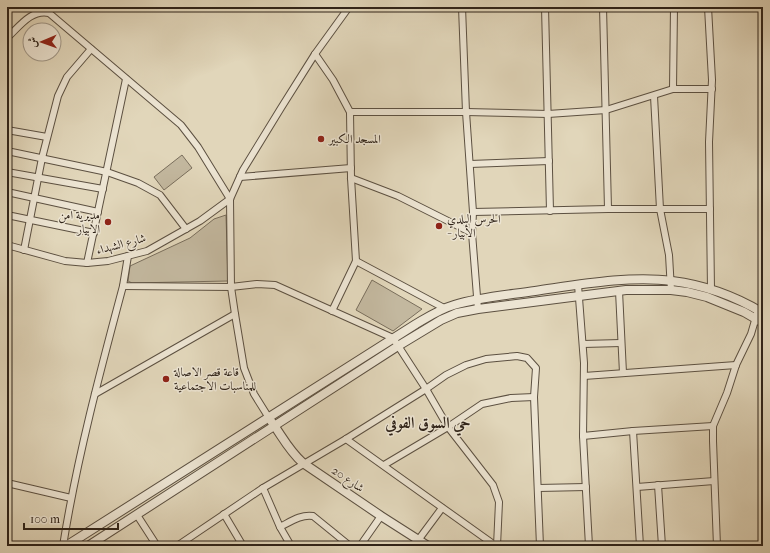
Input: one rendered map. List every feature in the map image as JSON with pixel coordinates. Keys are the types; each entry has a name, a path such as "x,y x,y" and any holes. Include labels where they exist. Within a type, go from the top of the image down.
{"street":[{"path":"269,418 254,394 244,368 234,314 230,199 240,177 281,108 315,54 349,7"},
{"path":"462,7 466,112 473,212 472,234 478,309"},
{"path":"545,7 550,210"},
{"path":"603,7 608,209"},
{"path":"673,89 674,7"},
{"path":"708,7 712,80 709,142 710,289"},
{"path":"7,38 27,18 43,9 49,13 181,125 198,147 230,199"},
{"path":"24,250 42,158 58,96 67,77 91,49"},
{"path":"315,54 333,80 350,112 351,178 356,261 332,311"},
{"path":"87,263 126,79"},
{"path":"350,112 548,114 606,110 673,89 712,89"},
{"path":"654,96 660,209 669,256 671,290"},
{"path":"7,130 47,137"},
{"path":"7,150 107,172 138,183 160,195 186,229"},
{"path":"470,164 549,160"},
{"path":"240,177 351,168"},
{"path":"7,172 103,189"},
{"path":"351,178 398,196 472,234"},
{"path":"7,192 98,212"},
{"name":"شارع الشهداء","path":"7,245 65,261 87,263 108,261 147,251 200,221 230,199"},
{"path":"473,212 608,209 710,209"},
{"path":"7,215 94,233"},
{"path":"63,546 71,498 95,394 123,286 128,256"},
{"path":"356,261 444,308"},
{"path":"72,544 393,338 444,308 477,300 578,285 624,280 671,281 710,289 744,302 760,316"},
{"path":"123,286 232,287 257,284 275,285 393,338 426,389 448,427 495,489 499,502 496,546"},
{"path":"578,285 583,344 584,376 582,436 589,546"},
{"path":"88,546 398,346 441,320 457,313 619,291 671,290 687,292 760,316"},
{"path":"619,291 623,373"},
{"path":"95,394 234,314"},
{"path":"717,546 713,426 727,393 736,365 760,316"},
{"path":"583,344 621,343"},
{"path":"177,546 262,488 426,389 446,375 466,365 486,359 517,356 527,358 536,368 534,398 540,546"},
{"path":"584,376 736,365"},
{"path":"384,465 448,427 482,404 510,398 534,398"},
{"name":"شارع 20","path":"269,418 294,456 381,516 428,546"},
{"path":"582,436 713,426"},
{"path":"633,431 640,546"},
{"path":"346,438 496,546"},
{"path":"637,487 714,481"},
{"path":"7,483 71,498"},
{"path":"658,485 662,546"},
{"path":"538,488 586,487"},
{"path":"262,488 280,527 291,546"},
{"path":"419,539 442,508"},
{"path":"224,514 243,546"},
{"path":"137,515 157,546"},
{"path":"280,527 298,518 307,515 313,516 350,546"},
{"path":"360,546 381,516"}],"shaded area":[{"path":"182,155 192,168 164,190 154,177"},
{"path":"226,215 228,281 132,283 128,281 130,266 190,238 214,219"},
{"path":"372,280 422,309 393,331 356,310"}],"place":[{"name":"المسجد الكبير","path":"321,139"},
{"name":"مديرية امن الابيار","path":"108,222"},
{"name":"الحرس البلدي - الأبيار","path":"439,226"},
{"name":"قاعة قصر الاصالة للمناسبات الاجتماعية","path":"166,379"}],"district":[{"name":"حي السوق الفوفي","path":"428,422"}]}
